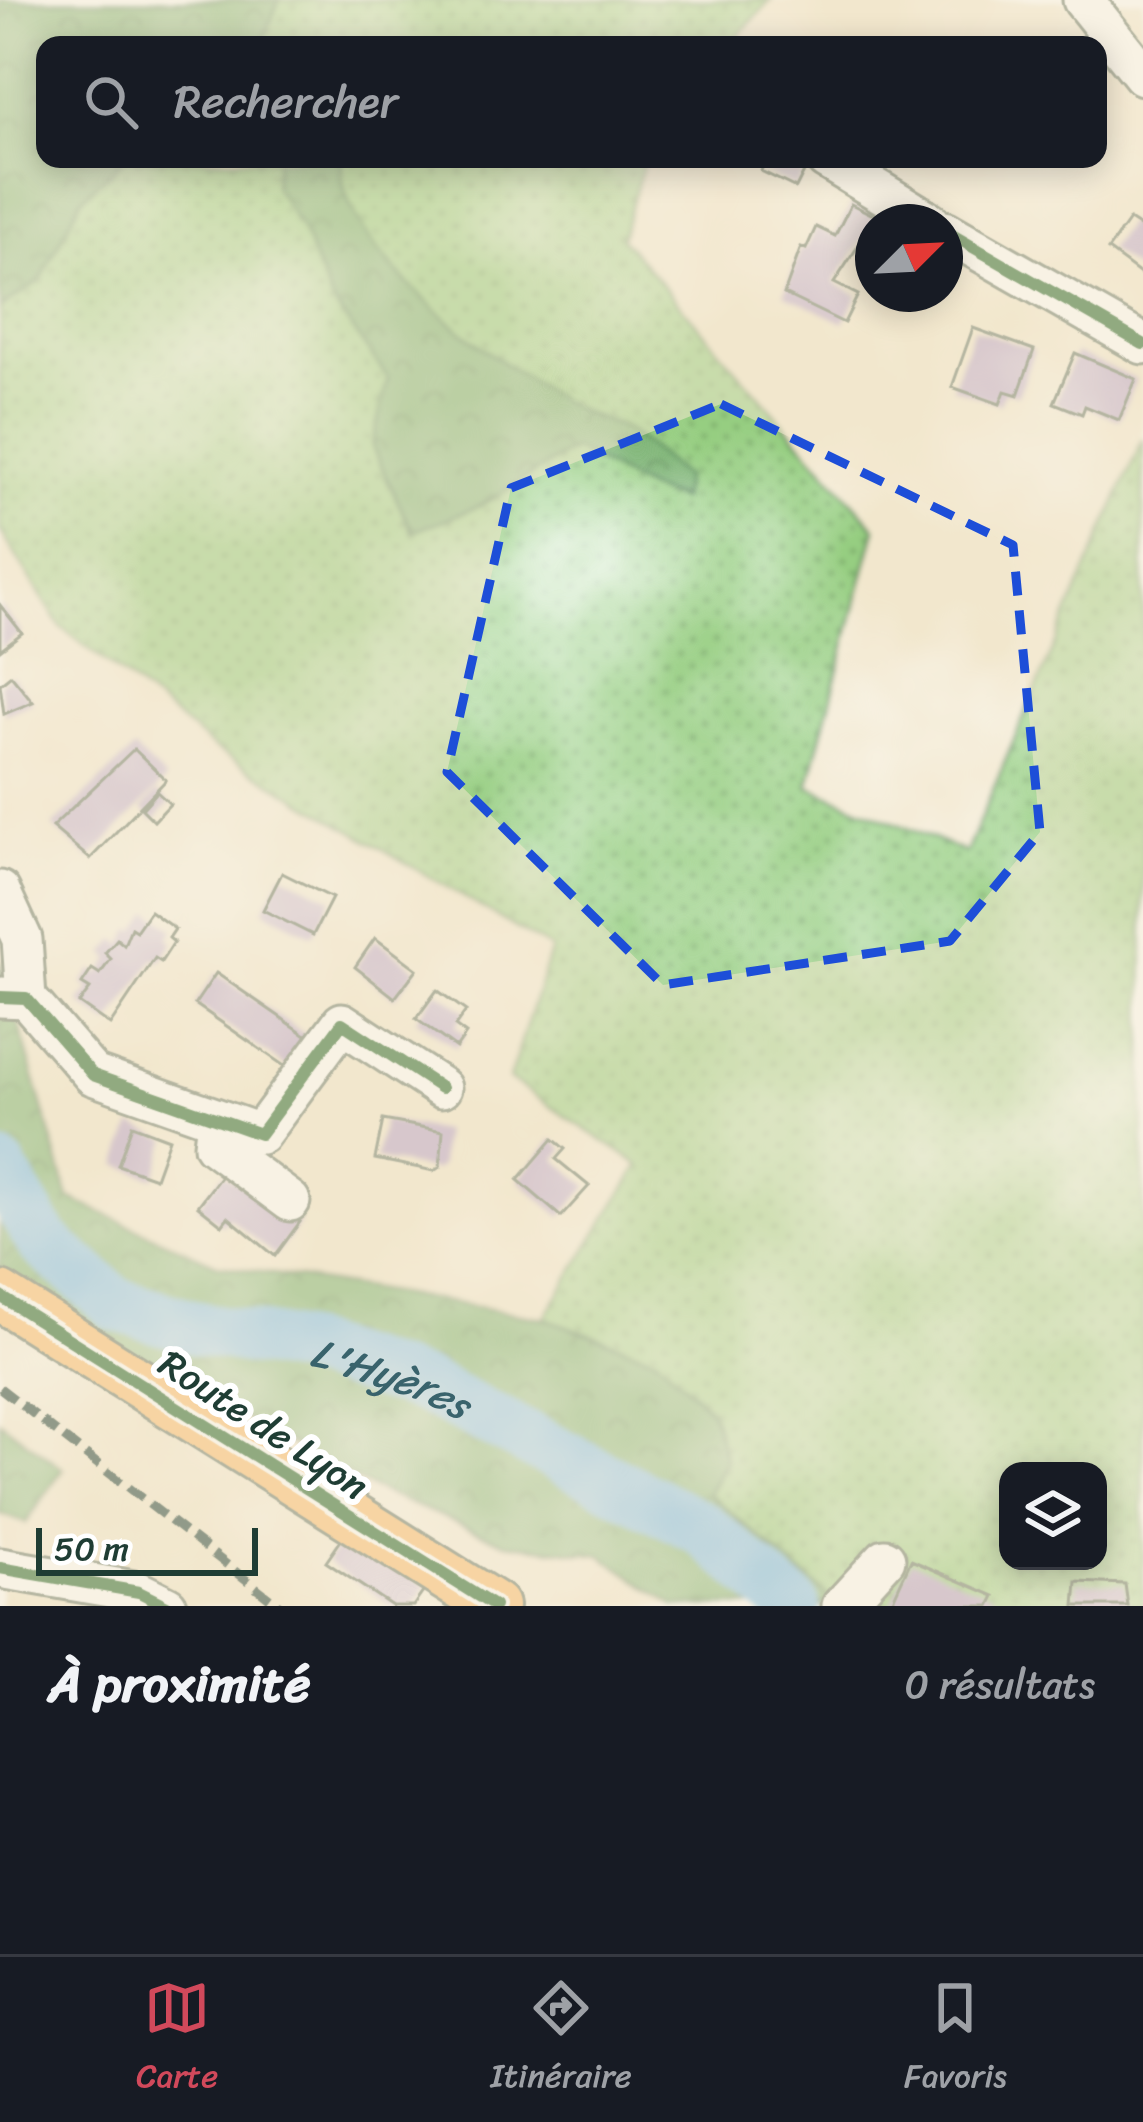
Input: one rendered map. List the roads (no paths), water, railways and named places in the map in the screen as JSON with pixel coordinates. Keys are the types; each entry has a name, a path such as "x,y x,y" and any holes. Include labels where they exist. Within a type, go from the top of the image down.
{"main road":[{"name":"Route de Lyon","path":"0,1296 494,1606"}],"street":[{"path":"1083,0 1143,75"},
{"path":"841,168 900,204"},
{"path":"963,241 1143,344"},
{"path":"0,891 22,939 13,998 93,1075 260,1134 342,1022 441,1088"},
{"path":"217,1120 214,1145 290,1201"},
{"path":"842,1606 885,1559"},
{"path":"0,1568 139,1592 167,1606"}],"waterway":[{"name":"L'Hyères","path":"0,1169 43,1242 116,1304 197,1328 299,1347 426,1387 702,1528 793,1606"}],"railway":[{"path":"0,1388 280,1606"}]}
